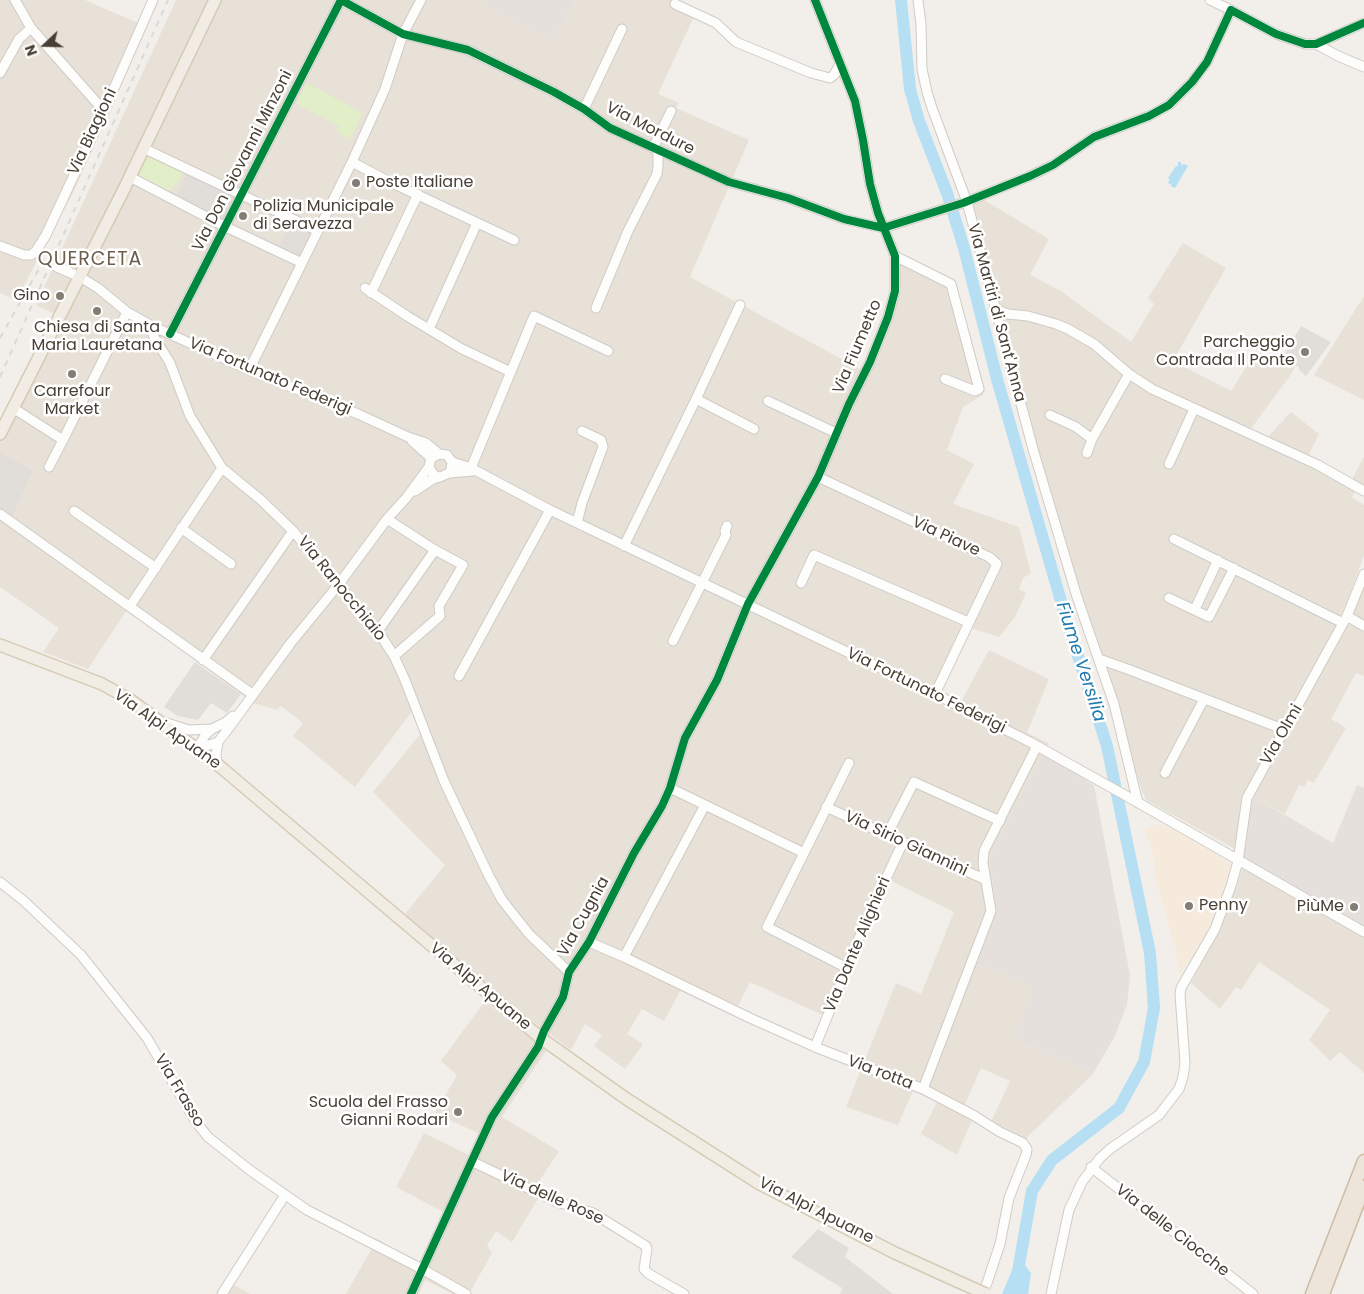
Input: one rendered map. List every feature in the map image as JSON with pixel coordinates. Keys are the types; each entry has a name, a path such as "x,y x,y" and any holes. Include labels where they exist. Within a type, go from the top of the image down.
{"highway":[{"path":"1312,1294 1364,1161"},
{"path":"1323,1294 1364,1187"}],"main road":[{"path":"0,434 130,177 215,0"},
{"name":"Via Alpi Apuane","path":"0,645 102,684 129,699 158,720 217,764 542,1039 628,1100 760,1184 895,1252 984,1294"}],"street":[{"path":"15,0 31,28 104,111"},
{"name":"Via Biagioni","path":"0,246 31,255 36,251 46,235 153,0"},
{"name":"Via Mordure","path":"341,0 403,34 468,50 540,84 584,109 610,128 729,182 788,198 844,219 883,228"},
{"name":"Via Don Giovanni Minzoni","path":"170,334 341,0"},
{"path":"249,370 352,162 385,90 403,34 421,0"},
{"name":"Via Fiumetto","path":"748,604 818,476 870,362 888,317 895,291 895,256 883,228 870,184 855,102 815,0"},
{"path":"883,228 965,202 927,92 922,69 921,24 918,0"},
{"path":"1210,0 1276,34 1305,44 1316,44 1364,23"},
{"path":"675,4 716,23 736,42 810,73 830,78 834,75 840,64"},
{"name":"Via Martiri di Sant'Anna","path":"1138,803 1114,704 1087,629 1060,543 965,202 1053,165 1094,137 1149,116 1169,105 1192,82 1207,62 1231,10"},
{"path":"0,73 20,39 31,28"},
{"path":"584,109 622,29"},
{"path":"1316,44 1338,56 1364,66"},
{"path":"655,149 671,111"},
{"path":"143,148 318,231"},
{"name":"Via Mordure","path":"596,308 628,231 657,174 658,166 655,149"},
{"path":"352,162 388,181 514,240"},
{"path":"130,177 224,226 302,263"},
{"path":"418,194 368,290 462,349 512,372"},
{"path":"429,329 477,223"},
{"path":"895,256 951,284 979,389 975,391 945,378"},
{"name":"Via Fortunato Federigi","path":"57,267 80,277 98,288 127,312 150,325 249,370 358,414 408,437 433,460"},
{"path":"624,546 740,305"},
{"path":"994,309 1008,314 1028,316 1068,329 1094,344 1129,374 1161,394 1318,465 1364,491"},
{"path":"49,467 127,312"},
{"path":"407,497 422,485 444,475 474,469 534,316 608,351"},
{"name":"Via Ranocchiaio","path":"150,325 154,337 170,362 190,416 222,468 261,500 294,531 378,631 394,656 444,781 502,900 529,934 570,972"},
{"path":"1087,454 1092,439 1129,374"},
{"path":"696,399 754,429"},
{"path":"768,401 836,433"},
{"path":"13,408 63,440"},
{"path":"1169,464 1194,409"},
{"path":"1050,415 1076,427 1092,439"},
{"path":"577,523 582,503 603,447 601,440 582,430"},
{"path":"217,764 218,742 252,694 290,644 340,584 433,460 447,455 452,462 452,466 444,475"},
{"path":"433,460 433,474 444,475"},
{"name":"Via Fortunato Federigi","path":"452,462 474,469 550,510 936,694 1037,746 1364,932"},
{"path":"130,606 222,468"},
{"name":"Via Piave","path":"818,476 990,557 997,564 968,622 936,694"},
{"path":"459,676 550,510"},
{"path":"74,511 156,568"},
{"path":"1,515 252,694"},
{"path":"387,520 463,565 438,606 440,616 394,656"},
{"path":"672,641 726,535 727,526"},
{"path":"181,528 231,564"},
{"path":"203,660 294,531"},
{"path":"1174,539 1345,619 1364,626"},
{"path":"378,631 435,550"},
{"path":"801,583 814,555 968,622"},
{"path":"1195,609 1218,560"},
{"path":"1169,598 1209,617 1234,568"},
{"name":"Via Olmi","path":"1238,861 1248,798 1345,619 1364,574"},
{"name":"Via Cugnia","path":"411,1294 492,1117 542,1039 544,1031 563,997 570,972 589,942 634,853 662,806 670,788 685,738 717,680 748,604"},
{"path":"1099,659 1285,730"},
{"path":"1165,773 1204,699"},
{"path":"197,749 206,734 241,710"},
{"path":"158,720 189,730 212,729"},
{"path":"197,749 218,742"},
{"path":"923,1089 991,910 984,851 1037,746"},
{"path":"847,968 767,927 849,763"},
{"path":"887,835 914,782 1000,821"},
{"path":"670,788 804,853"},
{"path":"624,956 705,805"},
{"name":"Via Sirio Giannini","path":"826,807 986,880"},
{"name":"Via Dante Alighieri","path":"815,1047 864,926 904,842"},
{"path":"1051,1294 1069,1210 1082,1182 1091,1168 1110,1149 1159,1115 1179,1089 1185,1063 1181,988 1215,929 1238,861"},
{"name":"Via Frasso","path":"0,882 24,901 81,954 147,1038 196,1122 208,1137 307,1210 422,1269 466,1294"},
{"name":"Via rotta","path":"589,942 624,956 750,1018 815,1047 923,1089 1023,1143 1027,1149 1026,1155 1009,1198 1000,1244 984,1294"},
{"name":"Via delle Rose","path":"473,1162 557,1202 592,1214 646,1246 644,1270 684,1294"},
{"name":"Via delle Ciocche","path":"1091,1168 1253,1294"},
{"path":"222,1294 285,1195"}],"shaded area":[{"path":"0,0 85,0 147,27 73,193 16,300 0,293"},
{"path":"176,0 483,0 482,4 553,42 575,0 675,0 697,10 658,94 679,103 676,108 749,140 690,277 862,370 889,307 893,285 891,260 887,246 955,284 983,395 963,407 947,450 974,464 953,504 1019,527 1031,573 1023,578 1019,589 1026,593 1015,617 999,637 971,628 941,690 961,702 989,650 1049,679 1027,733 1049,743 989,857 997,908 976,964 1034,988 1013,1038 1092,1075 1019,1145 988,1128 1010,1081 981,1068 962,1111 973,1118 957,1155 921,1134 937,1102 913,1091 898,1125 846,1107 896,983 921,994 954,912 883,877 825,1016 750,982 733,1016 680,991 664,1021 642,1009 627,1034 643,1044 625,1069 594,1046 602,1035 585,1024 571,1050 492,991 405,914 445,865 373,792 421,733 413,710 355,787 293,736 303,723 281,706 277,710 253,703 126,611 88,669 43,652 59,628 0,587 0,423 55,314 36,305"},
{"path":"483,0 575,0 553,42 481,4"},
{"path":"187,173 234,196 223,219 176,196"},
{"path":"981,198 1049,239 1030,275 1061,291 1131,342 1154,304 1148,298 1183,243 1226,268 1173,361 1231,391 1256,352 1281,361 1294,369 1247,434 1305,462 1355,491 1352,498 1364,505 1364,555 1348,599 1334,629 1255,772 1244,796 1238,842 1235,849 1146,800 1141,788 1130,753 1119,705 1094,640 1038,459 971,211 974,201"},
{"path":"291,222 313,233 300,259 278,248"},
{"path":"1364,296 1364,400 1314,375"},
{"name":"Parcheggio Contrada Il Ponte","path":"1301,326 1331,342 1306,376 1300,371 1298,366 1295,366 1294,369 1281,361"},
{"path":"1291,412 1319,434 1308,456 1267,438"},
{"path":"0,453 33,470 12,517 0,509"},
{"path":"1364,457 1364,487 1352,479"},
{"path":"1364,587 1364,676 1356,673 1331,719 1346,728 1314,783 1308,780 1304,787 1299,785 1285,814 1254,797 1260,780 1291,731"},
{"path":"195,662 241,694 227,713 211,703 198,720 178,716 164,707"},
{"path":"1043,754 1094,785 1130,975 1127,1005 1114,1038 1092,1075 1013,1038 1033,988 976,964 997,908 989,857"},
{"path":"1357,785 1364,788 1364,928 1242,857 1248,813 1254,797 1333,843"},
{"path":"1156,823 1174,830 1229,862 1231,866 1211,924 1199,948 1179,974 1176,951 1156,881 1152,849 1144,831"},
{"path":"1243,867 1364,937 1364,1073 1340,1052 1330,1061 1309,1040 1330,1010 1259,962 1241,990 1236,987 1220,1009 1191,983 1212,944 1233,897"},
{"path":"485,1001 546,1051 502,1117 559,1151 536,1186 543,1190 512,1242 496,1231 487,1245 492,1253 469,1294 452,1294 425,1280 419,1294 346,1294 377,1239 421,1265 445,1213 396,1187 424,1133 471,1156 480,1134 435,1113 457,1075 441,1061"},
{"path":"818,1229 849,1248 845,1257 893,1294 840,1294 842,1288 791,1257"},
{"path":"227,1281 250,1294 219,1294"}],"green space":[{"path":"307,83 363,113 350,139 337,132 339,126 296,104"},
{"path":"149,157 183,173 177,184 166,192 139,179 138,176 146,158"}],"water":[{"path":"1178,162 1181,162 1181,165 1188,166 1175,188 1167,183 1170,180 1168,178 1176,166 1178,166"},
{"path":"1018,1256 1031,1273 1028,1294 1002,1294"}],"waterway":[{"name":"Fiume Versilia","path":"901,0 910,89 919,121 947,193 964,248 997,379 1067,622 1107,746 1150,953 1154,1008 1144,1062 1119,1108 1052,1160 1032,1191 1014,1294"}],"railway":[{"path":"0,377 168,0"},
{"path":"0,338 49,251"}],"cycle path":[{"path":"170,334 341,0 403,34 468,50 554,92 584,109 610,128 729,182 788,198 844,219 883,228 963,203 1030,176 1053,165 1094,137 1149,116 1169,105 1192,82 1207,62 1231,10 1276,34 1305,44 1316,44 1364,23"},
{"path":"411,1294 492,1117 538,1047 544,1031 563,997 569,972 589,942 634,853 662,806 670,788 685,738 717,680 748,604 818,477 849,404 870,362 888,317 895,291 895,256 878,213 870,184 855,101 815,0"}],"place":[{"name":"Poste Italiane","path":"356,183"},
{"name":"Polizia Municipale di Seravezza","path":"243,216"},
{"name":"Gino","path":"60,296"},
{"name":"Chiesa di Santa Maria Lauretana","path":"97,311"},
{"name":"Parcheggio Contrada Il Ponte","path":"1305,352"},
{"name":"Carrefour Market","path":"72,374"},
{"name":"Penny","path":"1189,906"},
{"name":"PiùMe","path":"1354,907"},
{"name":"Scuola del Frasso Gianni Rodari","path":"458,1112"}],"district":[{"name":"QUERCETA","path":"90,260"}]}
